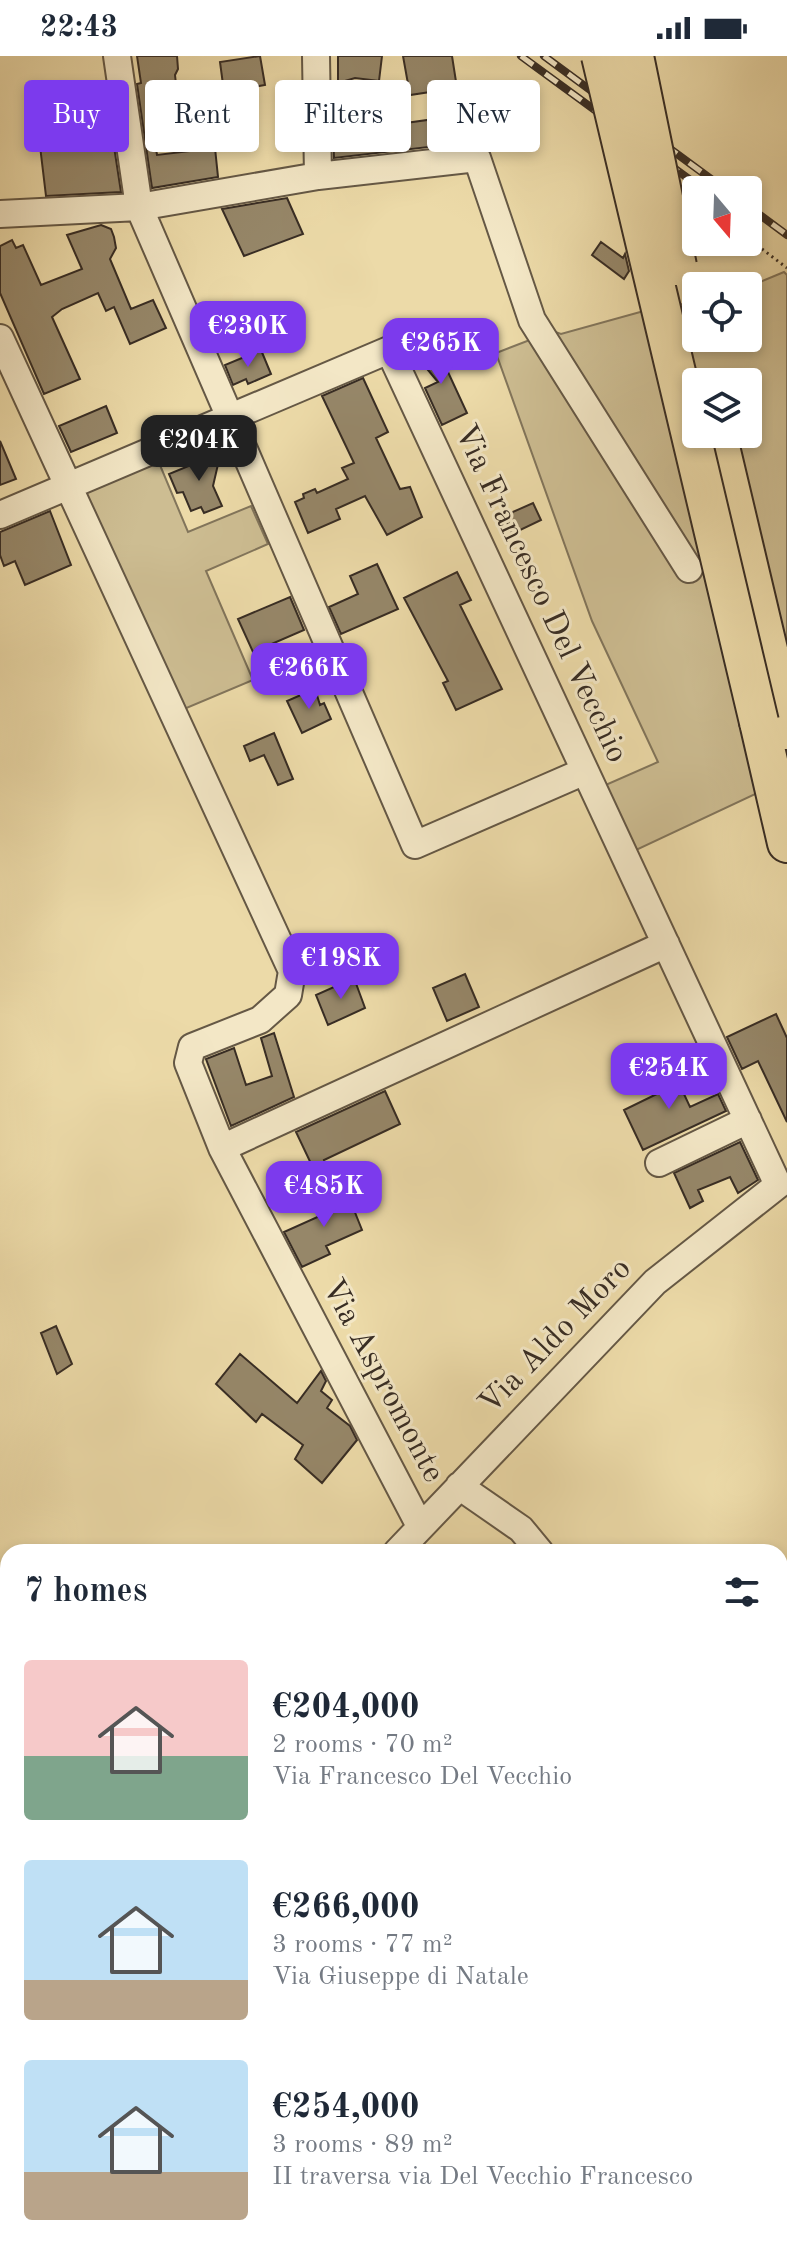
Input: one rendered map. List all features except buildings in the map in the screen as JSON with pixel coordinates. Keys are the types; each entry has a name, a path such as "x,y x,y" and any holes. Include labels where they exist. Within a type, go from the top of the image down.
{"highway":[{"path":"601,56 777,723"},
{"path":"634,56 701,368"},
{"path":"720,448 777,723 787,843"}],"street":[{"path":"117,56 139,207 415,845 585,771"},
{"path":"316,56 318,176"},
{"path":"0,214 139,207 318,176 477,158 532,320 689,569"},
{"path":"0,338 66,486"},
{"name":"Via Francesco Del Vecchio","path":"0,515 389,350 778,1185"},
{"name":"Via Aspromonte","path":"66,486 292,971 288,995 260,1020 192,1047 188,1063 222,1148 420,1526"},
{"path":"222,1148 666,944"},
{"path":"659,1163 748,1120"},
{"name":"Via Aldo Moro","path":"404,1544 655,1282 778,1185"},
{"path":"459,1486 521,1529 533,1544"}],"path":[{"path":"762,249 787,268"}],"shaded area":[{"path":"784,272 787,275 787,779 634,851 601,787 658,762 592,621 496,353 553,331 561,334 651,309 682,304 682,352 762,352 762,281"},
{"path":"157,458 188,532 251,506 268,544 206,571 253,680 177,712 78,492"}],"railway":[{"path":"521,56 685,176"},
{"path":"544,56 707,176"},
{"path":"762,216 787,235"}]}
